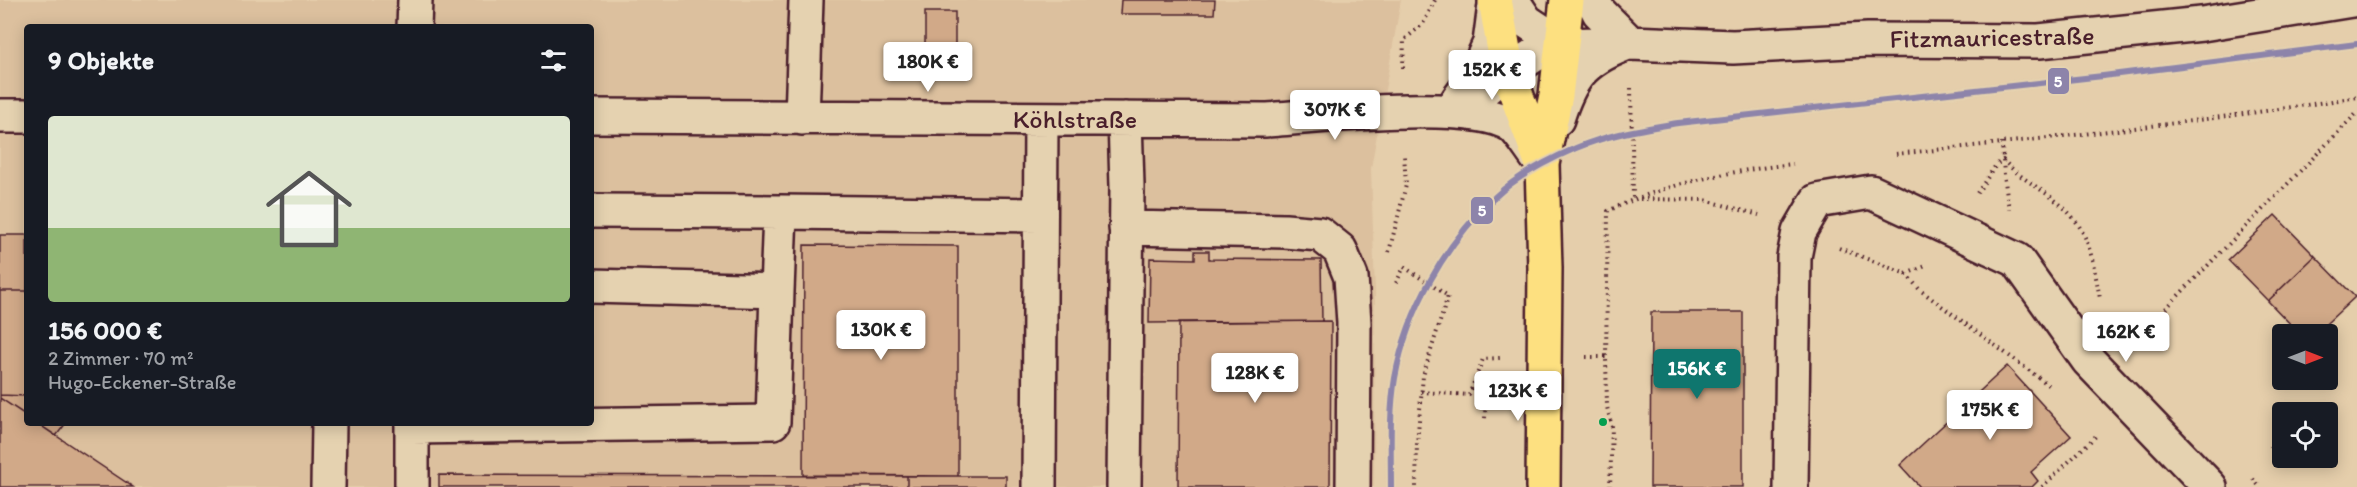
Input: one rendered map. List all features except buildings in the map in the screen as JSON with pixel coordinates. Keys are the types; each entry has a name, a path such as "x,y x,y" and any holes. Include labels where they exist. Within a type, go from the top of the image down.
{"main road":[{"path":"1543,487 1545,268 1542,164 1535,58 1567,0"},
{"path":"1501,2 1556,95 1542,164"}],"street":[{"path":"414,24 415,0"},
{"path":"802,118 806,0"},
{"path":"1593,0 1599,12 1630,43"},
{"name":"Fitzmauricestraße","path":"1535,58 1630,43 1734,47 1868,40 2039,41 2201,12 2352,0"},
{"path":"1450,111 1473,80 1490,43 1501,2 1526,21 1535,58"},
{"name":"Fitzmauricestraße","path":"1542,164 1573,79 1599,54 1630,43"},
{"name":"Köhlstraße","path":"1450,111 1535,58"},
{"name":"Köhlstraße","path":"594,116 1265,120 1371,112 1450,111 1486,115 1513,127 1542,164"},
{"path":"0,116 24,116"},
{"path":"1039,487 1041,119"},
{"path":"1124,487 1125,119"},
{"path":"1791,487 1794,257 1799,232 1817,201 1871,192 2017,260 2088,360 2210,487"},
{"path":"594,211 1040,215"},
{"path":"594,423 773,422 780,212"},
{"path":"1126,228 1285,231 1320,234 1340,250 1351,277 1354,324 1353,487"},
{"path":"594,286 777,291"},
{"path":"328,487 329,426"},
{"path":"412,426 412,487"}],"path":[{"path":"1386,263 1406,186 1402,51 1404,40 1423,24 1435,0"},
{"path":"1630,43 1633,199"},
{"path":"1885,155 2072,136 2261,113 2357,96"},
{"path":"2123,338 2130,346 2357,113"},
{"path":"2003,160 2015,173 2069,212 2083,230 2091,250 2101,302"},
{"path":"1611,487 1612,427 1607,407 1606,357 1608,211 1633,199 1745,169 1804,163"},
{"path":"1392,290 1404,267 1448,296 1423,376 1416,487"},
{"path":"1906,274 1920,290 1987,337 2057,391"},
{"path":"1476,379 1486,386 1485,419"},
{"path":"2042,487 2102,429"},
{"path":"2245,470 2260,487"}],"shaded area":[{"path":"0,0 1401,0 1371,168 1375,293 1374,487 0,487"}],"transit line":[{"name":"5","path":"1391,487 1391,419 1395,378 1401,353 1419,303 1445,257 1477,215 1504,189 1523,175 1565,153 1588,143 1614,136 1678,123 2103,76 2357,44"}]}
